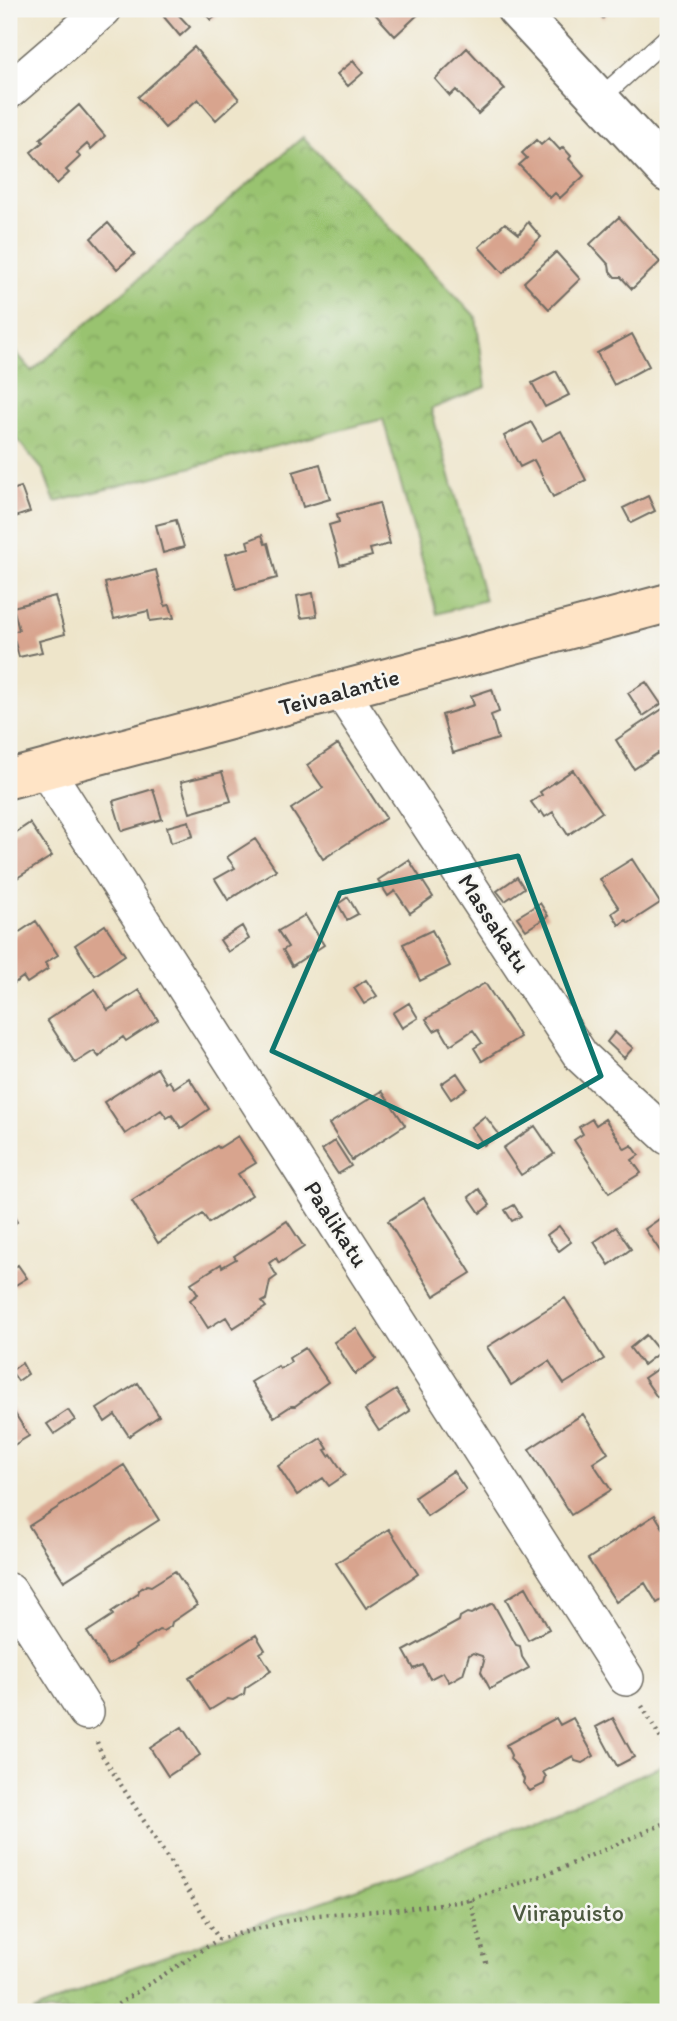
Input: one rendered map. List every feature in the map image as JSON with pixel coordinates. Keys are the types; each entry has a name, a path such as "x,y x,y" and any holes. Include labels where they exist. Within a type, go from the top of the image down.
{"main road":[{"name":"Teivaalantie","path":"9,779 668,603"}],"street":[{"path":"9,91 104,9"},
{"path":"528,13 599,99 668,173"},
{"name":"Massakatu","path":"341,691 581,1056 668,1137"},
{"name":"Paalikatu","path":"46,769 626,1678"},
{"path":"9,1591 86,1712"}],"lane":[{"path":"599,99 668,37"}],"path":[{"path":"626,1678 668,1751"},
{"path":"86,1712 102,1755 219,1939"},
{"path":"106,2012 219,1939 318,1915 404,1909 470,1900 555,1871 668,1822"},
{"path":"470,1900 487,1966"}],"highlighted area":[{"path":"518,856 601,1076 478,1147 272,1051 340,893"}],"green space":[{"path":"303,137 476,317 486,387 431,409 485,600 437,614 383,419 55,502 43,470 9,430 9,344 32,371"},
{"name":"Viirapuisto","path":"668,1763 668,2012 33,2012 131,1968 422,1867"}],"building":[{"path":"173,9 190,27 180,36 164,17"},
{"path":"201,9 224,9 211,20"},
{"path":"380,9 424,9 395,36 376,15 382,10"},
{"path":"594,9 612,9 603,18"},
{"path":"194,47 239,99 216,120 198,99 165,128 138,97"},
{"path":"467,48 505,89 478,114 456,90 450,96 435,79"},
{"path":"353,61 363,73 348,86 337,74"},
{"path":"79,105 105,136 91,149 87,144 77,153 80,157 66,170 69,173 57,184 31,152 43,142 40,139"},
{"path":"549,138 560,150 563,147 571,156 569,159 584,176 560,198 555,193 550,198 519,165 527,158 522,153 536,140 541,145"},
{"path":"619,217 660,262 632,289 621,277 615,277 609,265 590,244"},
{"path":"528,222 541,237 503,273 479,247 505,223 519,234"},
{"path":"108,223 135,254 117,269 91,238"},
{"path":"556,252 580,279 549,309 524,282"},
{"path":"632,334 649,366 614,385 597,353"},
{"path":"556,371 569,395 545,407 532,383"},
{"path":"531,422 542,441 561,431 586,480 553,497 534,460 520,467 504,436"},
{"path":"320,464 330,499 303,507 293,472"},
{"path":"21,487 30,512 9,519 9,491"},
{"path":"648,496 655,511 631,523 623,508"},
{"path":"379,503 390,544 370,549 372,556 340,565 329,525 339,522 337,514"},
{"path":"176,520 184,547 163,553 156,525"},
{"path":"262,535 265,544 268,543 277,578 236,589 226,554 249,548 247,541"},
{"path":"156,570 165,606 170,605 174,618 150,621 148,611 114,619 105,583"},
{"path":"313,593 317,616 301,618 297,596"},
{"path":"55,596 65,634 39,641 42,652 19,657 12,632 19,630 13,607"},
{"path":"646,682 661,704 643,716 628,693"},
{"path":"492,689 499,712 491,715 498,739 453,753 442,715 474,705 471,696"},
{"path":"664,708 668,715 668,769 658,753 634,769 616,740"},
{"path":"338,744 386,818 323,859 291,809 323,788 307,765"},
{"path":"573,770 602,812 568,835 553,812 545,817 531,802 542,795 540,792"},
{"path":"222,772 231,801 190,813 181,782"},
{"path":"153,789 162,819 122,831 113,801"},
{"path":"189,821 193,836 171,843 167,827"},
{"path":"30,823 52,856 9,883 9,837"},
{"path":"255,839 276,870 228,900 215,879 235,868 227,857"},
{"path":"632,859 660,903 629,923 626,920 619,925 612,913 619,908 600,879"},
{"path":"409,860 433,897 410,913 395,891 388,896 378,880"},
{"path":"517,877 524,888 505,901 497,891"},
{"path":"348,897 358,914 347,920 338,904"},
{"path":"540,903 548,916 526,930 517,917"},
{"path":"305,915 324,945 292,966 283,950 288,947 278,931"},
{"path":"36,921 58,955 45,963 48,969 27,983 23,977 9,987 9,939"},
{"path":"105,925 125,955 95,975 75,945"},
{"path":"242,926 249,939 228,952 220,940"},
{"path":"432,930 450,966 420,981 403,944"},
{"path":"366,980 377,996 364,1004 354,988"},
{"path":"485,983 520,1037 482,1061 474,1048 482,1043 473,1030 450,1045 440,1028 434,1031 426,1019"},
{"path":"95,989 108,1010 139,990 158,1020 126,1041 123,1037 99,1057 94,1051 75,1063 47,1020"},
{"path":"409,1003 418,1018 402,1028 393,1013"},
{"path":"615,1032 633,1048 624,1058 607,1042"},
{"path":"157,1068 166,1083 169,1081 174,1088 189,1078 209,1109 181,1128 172,1115 167,1118 161,1110 125,1134 104,1102"},
{"path":"457,1073 467,1088 451,1099 441,1084"},
{"path":"382,1091 405,1125 352,1160 329,1124"},
{"path":"485,1116 499,1134 484,1145 471,1127"},
{"path":"592,1119 596,1125 605,1119 625,1149 632,1145 639,1155 632,1160 641,1173 609,1193 574,1140 583,1134 579,1127"},
{"path":"535,1126 554,1154 521,1175 503,1148"},
{"path":"238,1136 256,1163 238,1174 252,1195 209,1223 203,1214 158,1243 132,1201 217,1146 219,1148"},
{"path":"335,1141 351,1166 338,1174 322,1150"},
{"path":"479,1189 490,1205 480,1213 469,1197"},
{"path":"424,1198 471,1273 434,1296 388,1221"},
{"path":"514,1205 521,1216 512,1221 505,1210"},
{"path":"9,1208 17,1222 9,1227"},
{"path":"668,1213 668,1256 665,1258 645,1229"},
{"path":"287,1221 304,1247 279,1263 276,1258 269,1263 277,1276 270,1281 266,1300 262,1302 266,1307 233,1328 226,1317 208,1328 190,1300 198,1294 191,1283 221,1264 222,1267 236,1259 234,1256"},
{"path":"559,1226 571,1242 559,1251 547,1235"},
{"path":"616,1227 631,1249 609,1265 594,1242"},
{"path":"18,1265 27,1278 14,1286 9,1279 9,1271"},
{"path":"565,1298 604,1359 564,1384 549,1361 511,1385 487,1347"},
{"path":"356,1328 376,1359 355,1374 334,1342"},
{"path":"646,1335 660,1352 643,1365 630,1348"},
{"path":"305,1348 328,1382 295,1406 274,1417 251,1382 278,1366 280,1369 291,1362 289,1358"},
{"path":"22,1363 28,1374 18,1381 11,1371"},
{"path":"663,1365 668,1372 668,1389 657,1397 644,1378"},
{"path":"138,1383 159,1416 129,1436 115,1415 105,1422 97,1409"},
{"path":"396,1390 410,1411 379,1431 365,1410"},
{"path":"9,1404 29,1436 9,1448"},
{"path":"68,1410 75,1420 54,1434 47,1424"},
{"path":"583,1414 608,1453 593,1463 611,1490 571,1515 529,1449"},
{"path":"321,1438 328,1449 325,1450 329,1456 331,1454 345,1475 329,1486 323,1478 297,1495 278,1466"},
{"path":"124,1465 159,1520 64,1581 29,1526"},
{"path":"453,1471 466,1490 427,1516 415,1497"},
{"path":"655,1515 668,1536 668,1596 657,1603 645,1583 616,1602 588,1559"},
{"path":"389,1529 418,1574 366,1608 336,1563"},
{"path":"175,1571 197,1605 172,1622 171,1626 163,1631 159,1630 108,1665 87,1632 113,1615 111,1612 138,1594 139,1590"},
{"path":"526,1587 549,1629 528,1640 506,1599"},
{"path":"493,1603 516,1645 520,1646 522,1657 529,1668 490,1689 481,1672 484,1661 482,1656 473,1653 469,1655 463,1674 449,1682 443,1672 430,1679 423,1665 414,1669 404,1651 459,1621 460,1617 467,1613 471,1614"},
{"path":"256,1635 265,1650 260,1653 271,1671 245,1688 244,1694 233,1700 228,1699 210,1710 189,1678"},
{"path":"556,1718 560,1725 573,1718 594,1756 582,1763 575,1761 573,1756 543,1772 546,1777 544,1784 530,1791 510,1759 506,1745"},
{"path":"613,1718 634,1757 617,1766 596,1727"},
{"path":"182,1727 200,1755 168,1776 150,1748"}]}
